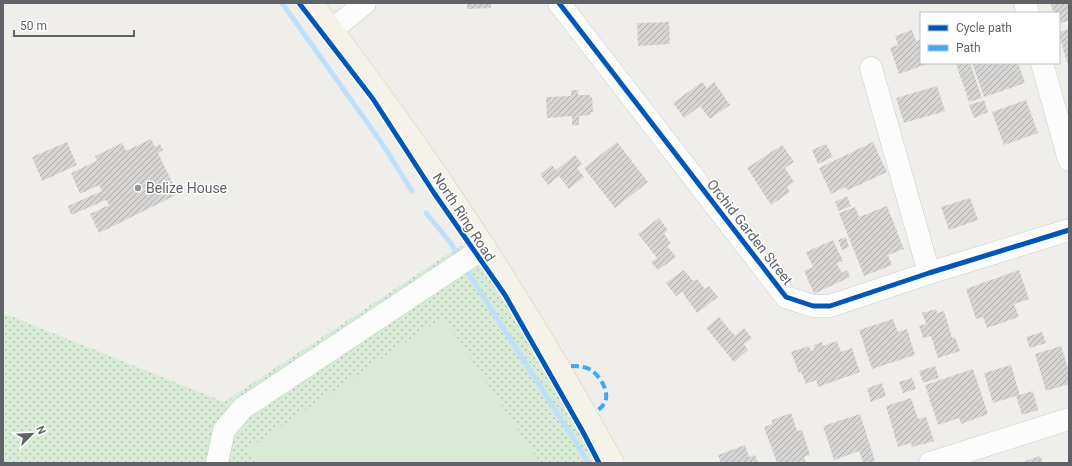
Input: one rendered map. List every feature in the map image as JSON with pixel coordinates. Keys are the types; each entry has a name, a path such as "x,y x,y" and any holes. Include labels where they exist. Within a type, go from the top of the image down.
{"main road":[{"name":"North Ring Road","path":"312,3 400,122 485,248 529,317 613,463"}],"street":[{"path":"332,30 365,3"},
{"name":"Orchid Garden Street","path":"559,3 786,298 813,306 830,306 929,273 1069,230"},
{"path":"1042,64 1069,160"},
{"path":"871,68 929,273"},
{"path":"216,463 224,430 244,408 485,248"},
{"path":"930,463 1069,419"}],"green space":[{"path":"460,246 485,247 613,463 3,463 3,313 224,402"},
{"path":"443,317 540,463 257,463 248,449"}],"building":[{"path":"467,3 491,3 491,8 467,9"},
{"path":"1050,3 1069,3 1069,20 1060,24 1060,12 1054,12"},
{"path":"669,22 670,44 638,46 637,23"},
{"path":"1069,29 1069,69 1060,38 1060,32"},
{"path":"912,30 916,41 920,39 920,64 927,64 899,74 890,48 898,45 895,36"},
{"path":"956,64 970,64 982,98 969,102"},
{"path":"972,64 1018,64 1025,83 984,97"},
{"path":"702,82 707,88 714,82 730,105 710,119 700,106 684,118 673,103"},
{"path":"937,86 945,111 904,123 896,98"},
{"path":"571,90 578,90 578,95 590,95 590,97 592,97 593,112 591,112 591,115 579,116 579,125 572,126 572,116 547,118 546,97 571,96"},
{"path":"984,100 988,112 974,118 969,105"},
{"path":"1026,100 1038,133 1004,145 992,112"},
{"name":"Belize House","path":"151,139 155,147 160,144 163,150 158,153 178,194 99,233 90,214 109,205 106,200 71,215 68,206 102,191 99,185 80,194 71,173 97,161 95,156 122,143 126,151"},
{"path":"67,142 77,165 42,181 32,157"},
{"path":"617,142 648,182 615,208 584,168"},
{"path":"873,142 887,172 848,190 845,187 831,194 819,168"},
{"path":"826,144 833,157 818,164 812,150"},
{"path":"782,145 794,162 785,168 794,182 787,187 790,192 771,205 747,168"},
{"path":"575,155 582,164 577,168 584,177 569,189 559,176 548,185 540,174 552,165 556,170"},
{"path":"847,196 851,206 839,211 835,202"},
{"path":"970,198 978,220 949,230 941,207"},
{"path":"887,206 904,249 888,255 892,265 864,276 839,213 855,207 859,217"},
{"path":"659,218 668,230 664,234 671,243 667,246 676,257 658,270 651,262 657,258 638,234"},
{"path":"846,237 849,247 842,250 838,240"},
{"path":"833,240 843,261 837,263 842,273 847,270 850,277 814,294 804,271 813,267 806,252"},
{"path":"684,270 693,281 697,279 705,289 709,286 718,297 697,313 682,292 676,296 666,283"},
{"path":"1019,270 1029,299 1014,304 1019,317 987,328 983,317 976,319 966,289"},
{"path":"936,309 937,313 944,311 952,338 955,337 960,351 938,358 931,336 923,338 919,326 926,324 922,313"},
{"path":"719,317 735,336 744,328 752,338 744,344 748,350 734,362 706,328"},
{"path":"893,319 898,332 907,329 915,355 872,369 859,330"},
{"path":"1042,332 1046,343 1030,348 1026,337"},
{"path":"837,341 841,352 852,348 860,372 818,387 816,380 806,384 801,372 799,373 791,352 809,346 811,351 814,350 814,345 822,342 823,346"},
{"path":"1061,346 1069,371 1069,384 1046,391 1035,354"},
{"path":"1011,365 1020,395 1033,391 1038,410 1022,415 1016,396 993,403 984,373"},
{"path":"935,366 939,378 923,383 919,371"},
{"path":"973,369 988,414 961,424 959,418 938,425 925,385"},
{"path":"912,378 916,389 903,393 899,382"},
{"path":"882,383 886,396 871,402 867,388"},
{"path":"911,398 918,419 926,417 934,441 912,447 911,443 898,447 886,406"},
{"path":"791,413 797,431 802,430 810,455 804,457 806,463 777,463 764,427 772,424 772,420"},
{"path":"860,414 875,461 871,463 863,463 859,451 834,460 823,426"},
{"path":"745,445 749,457 755,455 758,463 721,463 718,455"},
{"path":"1040,456 1043,463 1019,463"}],"waterway":[{"path":"282,3 381,142 412,191"},
{"path":"426,213 450,242 456,252"},
{"path":"469,274 588,463"}],"marked path":[{"path":"571,366 581,366 591,370 598,376 604,385 606,394 605,403 597,411"}],"cycle path":[{"path":"299,3 373,99 434,193 505,295 599,463"},
{"path":"559,3 786,297 813,306 830,306 929,273 1069,230"}],"place":[{"name":"Belize House","path":"138,188"}]}
